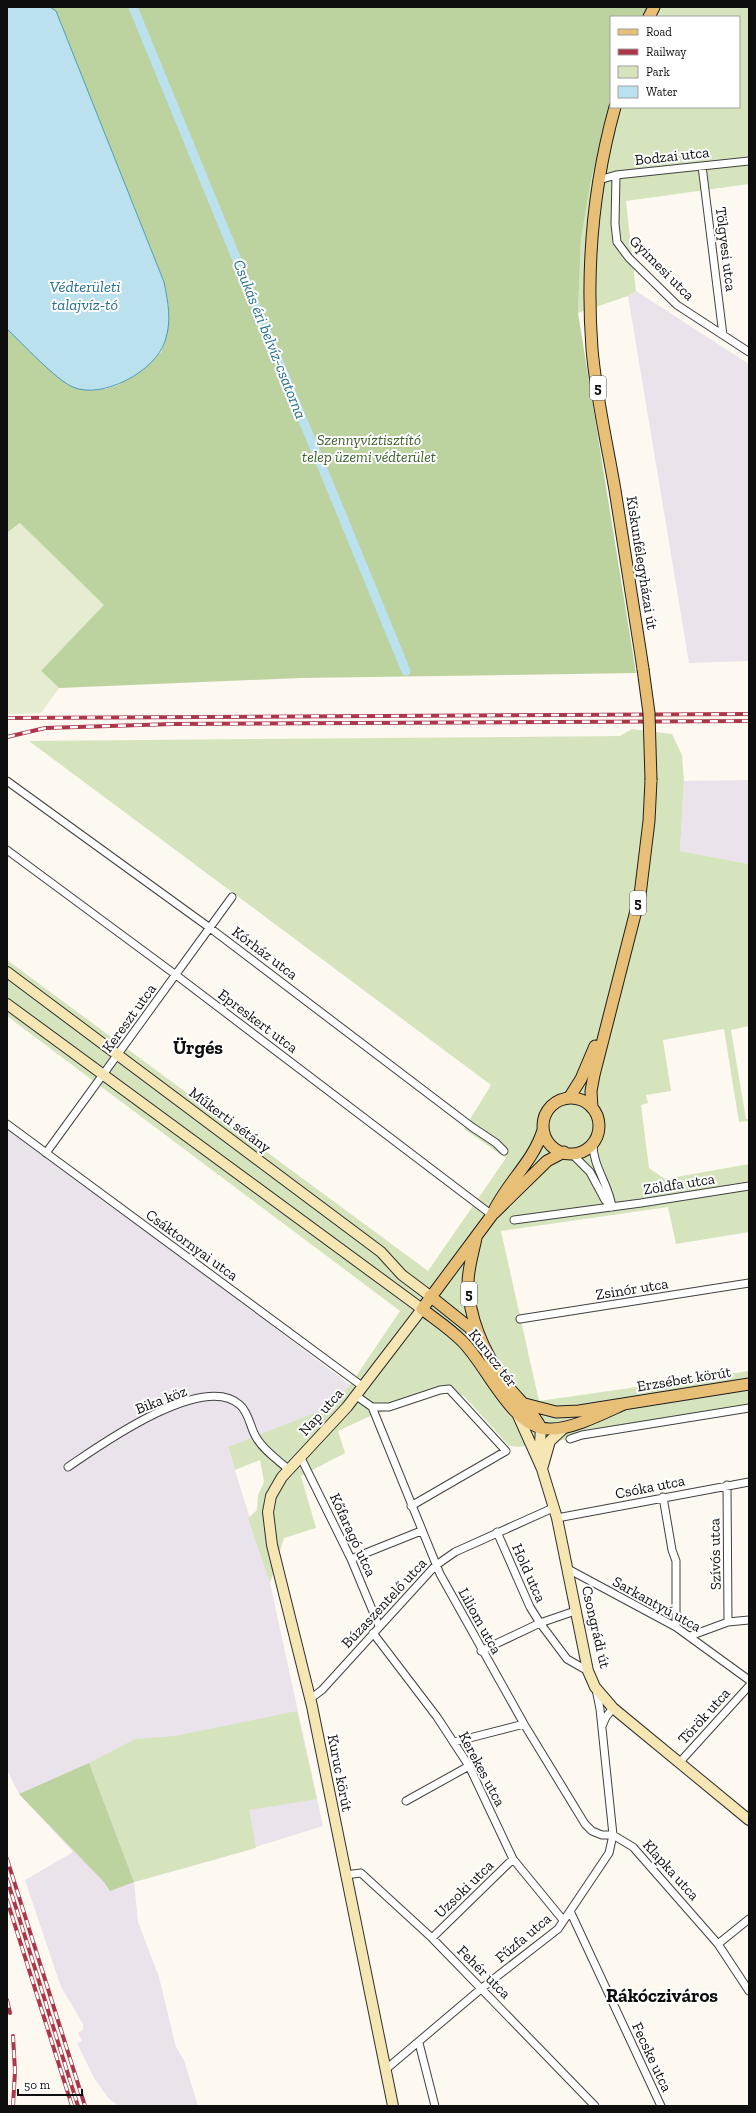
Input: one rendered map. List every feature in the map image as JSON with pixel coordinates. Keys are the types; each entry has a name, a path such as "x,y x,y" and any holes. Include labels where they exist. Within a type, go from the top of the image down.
{"main road":[{"path":"650,16 654,7"},
{"name":"Kiskunfélegyházai út","path":"592,1108 591,1091 606,1022 634,924 640,895 649,827 651,780 648,713 643,669 592,350 590,258 599,180 616,108"},
{"name":"Kiskunfélegyházai út","path":"569,1098 581,1079 606,1022"},
{"path":"569,1098 582,1100 592,1108"},
{"name":"5","path":"492,1215 499,1198 537,1148 543,1130 544,1118 548,1109 556,1102 569,1098"},
{"name":"5","path":"422,1309 430,1296 492,1215 548,1162 568,1153 583,1150 593,1142 597,1135 598,1125 596,1114 592,1108"},
{"path":"543,1130 550,1144 568,1153"},
{"name":"5","path":"476,1236 468,1282 469,1295 473,1320 486,1350"},
{"path":"430,1296 470,1328 486,1350"},
{"name":"Kurucz tér","path":"422,1309 462,1340 520,1408"},
{"name":"Kurucz tér","path":"486,1350 527,1421 541,1428"},
{"name":"Erzsébet körút","path":"520,1408 556,1412 579,1411 749,1384"},
{"name":"Erzsébet körút","path":"541,1428 549,1429 565,1427 624,1404"},
{"path":"541,1428 579,1411"}],"street":[{"name":"Bodzai utca","path":"599,180 616,176 749,161"},
{"name":"Tölgyesi utca","path":"702,166 724,336"},
{"name":"Gyimesi utca","path":"616,176 615,224 617,242 629,258 677,305 749,352"},
{"name":"Kórház utca","path":"7,781 210,928 466,1122 496,1143 504,1151"},
{"name":"Epreskert utca","path":"7,850 176,975 492,1215"},
{"name":"Kereszt utca","path":"46,1153 232,897"},
{"name":"Műkerti sétány","path":"7,972 381,1252 402,1275 430,1296"},
{"path":"7,1004 422,1309 362,1386"},
{"name":"Csáktornyai utca","path":"7,1124 362,1386"},
{"path":"593,1142 592,1153 611,1199 612,1207"},
{"path":"568,1153 590,1172 605,1200 612,1207"},
{"name":"Zöldfa utca","path":"514,1220 749,1186"},
{"name":"Zsinór utca","path":"520,1318 749,1284"},
{"name":"Nap utca","path":"300,1456 347,1407 362,1386"},
{"path":"356,1396 372,1407 389,1407 440,1390 449,1389 506,1451 411,1506"},
{"name":"Bika köz","path":"68,1467 110,1439 163,1410 186,1402 226,1398 240,1405 246,1413 258,1442 288,1469"},
{"name":"Liliom utca","path":"372,1407 435,1566 481,1651 585,1824 592,1831 602,1835 613,1835"},
{"name":"Csongrádi út","path":"520,1408 542,1469 557,1518 588,1671 595,1687 613,1708 749,1820"},
{"path":"570,1439 582,1435 749,1408"},
{"path":"542,1469 550,1441 565,1427"},
{"name":"Csongrádi út","path":"541,1428 540,1443 542,1469"},
{"name":"Kuruc körút","path":"300,1456 288,1469 271,1496 268,1520 280,1580 310,1699 393,2106"},
{"name":"Kőfaragó utca","path":"300,1456 351,1559 379,1626"},
{"name":"Csóka utca","path":"557,1518 749,1482"},
{"name":"Szívós utca","path":"727,1485 728,1622"},
{"path":"663,1497 670,1543 676,1561 676,1627"},
{"name":"Búzaszentelő utca","path":"310,1699 322,1690 435,1566 455,1552 553,1508"},
{"path":"351,1559 421,1531"},
{"name":"Hold utca","path":"497,1532 530,1607 540,1624 567,1659 588,1671"},
{"name":"Sarkantyú utca","path":"568,1569 676,1627 749,1680"},
{"path":"481,1651 540,1624 575,1611"},
{"path":"690,1636 728,1622 749,1620"},
{"name":"Kerekes utca","path":"373,1633 437,1717 469,1766 513,1859 563,1920"},
{"name":"Török utca","path":"679,1763 749,1686"},
{"path":"595,1687 602,1726 613,1835"},
{"path":"602,1726 606,1717 613,1708"},
{"path":"454,1742 524,1724"},
{"path":"406,1801 469,1766"},
{"name":"Fűzfa utca","path":"385,2070 419,2043 482,1988 558,1929 609,1853 613,1835"},
{"name":"Klapka utca","path":"613,1835 634,1847 644,1857 718,1944 749,1991"},
{"name":"Uzsoki utca","path":"432,1938 513,1859"},
{"name":"Fehér utca","path":"345,1875 361,1873 432,1938 595,2106"},
{"name":"Fecske utca","path":"570,1910 661,2106"},
{"path":"718,1944 749,1919"},
{"path":"419,2043 435,2106"}],"shaded area":[{"path":"636,291 749,364 749,661 689,663 628,296"},
{"path":"749,780 749,864 680,851 684,781"},
{"path":"7,1124 350,1385 332,1406 228,1448 270,1583 323,1826 214,1860 134,1882 138,1922 159,1977 176,2047 184,2060 198,2106 119,2106 109,2099 94,2078 77,2043 82,2041 78,2033 83,2030 83,2024 61,1987 25,1880 73,1852 19,1794 7,1770"}],"green space":[{"name":"Szennyvíztisztító telep üzemi védterület","path":"50,7 647,7 643,16 610,16 610,106 591,180 581,239 578,313 636,673 301,678 59,688 41,671 20,523 7,533 7,329 72,387 105,389 118,385 134,375 161,352 165,341 169,316 164,282 56,11"},
{"path":"647,7 749,7 749,184 626,201 636,291 628,296 578,313 581,239 591,180 610,106 610,108 740,108 740,16 643,16"},
{"path":"20,523 104,605 41,671 59,688 41,713 7,714 7,533"},
{"path":"632,729 672,734 682,755 684,781 680,851 749,864 749,1026 731,1030 746,1119 749,1119 749,1121 739,1122 724,1029 663,1040 671,1091 646,1095 648,1103 641,1105 649,1168 665,1179 749,1164 749,1232 676,1244 668,1207 501,1231 539,1401 749,1371 749,1411 519,1447 509,1446 464,1396 448,1390 368,1417 338,1431 345,1453 301,1476 316,1528 284,1538 270,1583 248,1518 257,1510 258,1495 264,1482 260,1460 235,1470 228,1447 332,1406 350,1385 400,1311 7,1016 7,960 428,1271 506,1158 464,1129 491,1085 29,741 620,736"},
{"path":"297,1711 317,1799 249,1810 256,1848 134,1882 89,1763 135,1739 175,1736"},
{"path":"89,1763 134,1882 110,1891 104,1882 19,1794"}],"water":[{"name":"Védterületi talajvíz-tó","path":"7,7 50,7 56,11 164,282 169,319 167,334 160,352 151,363 140,372 112,386 98,390 85,390 73,387 66,383 7,329"}],"waterway":[{"name":"Csukás éri belvíz-csatorna","path":"133,7 406,671"}],"railway":[{"path":"7,718 749,714"},
{"path":"7,737 45,728 173,724 749,721"},
{"path":"7,1859 85,2106"},
{"path":"7,1879 78,2106"},
{"path":"7,1900 72,2106"},
{"path":"7,2000 10,2013"},
{"path":"13,2036 15,2071 13,2106"}],"district":[{"name":"Ürgés","path":"198,1047"},
{"name":"Rákócziváros","path":"662,1995"}]}
